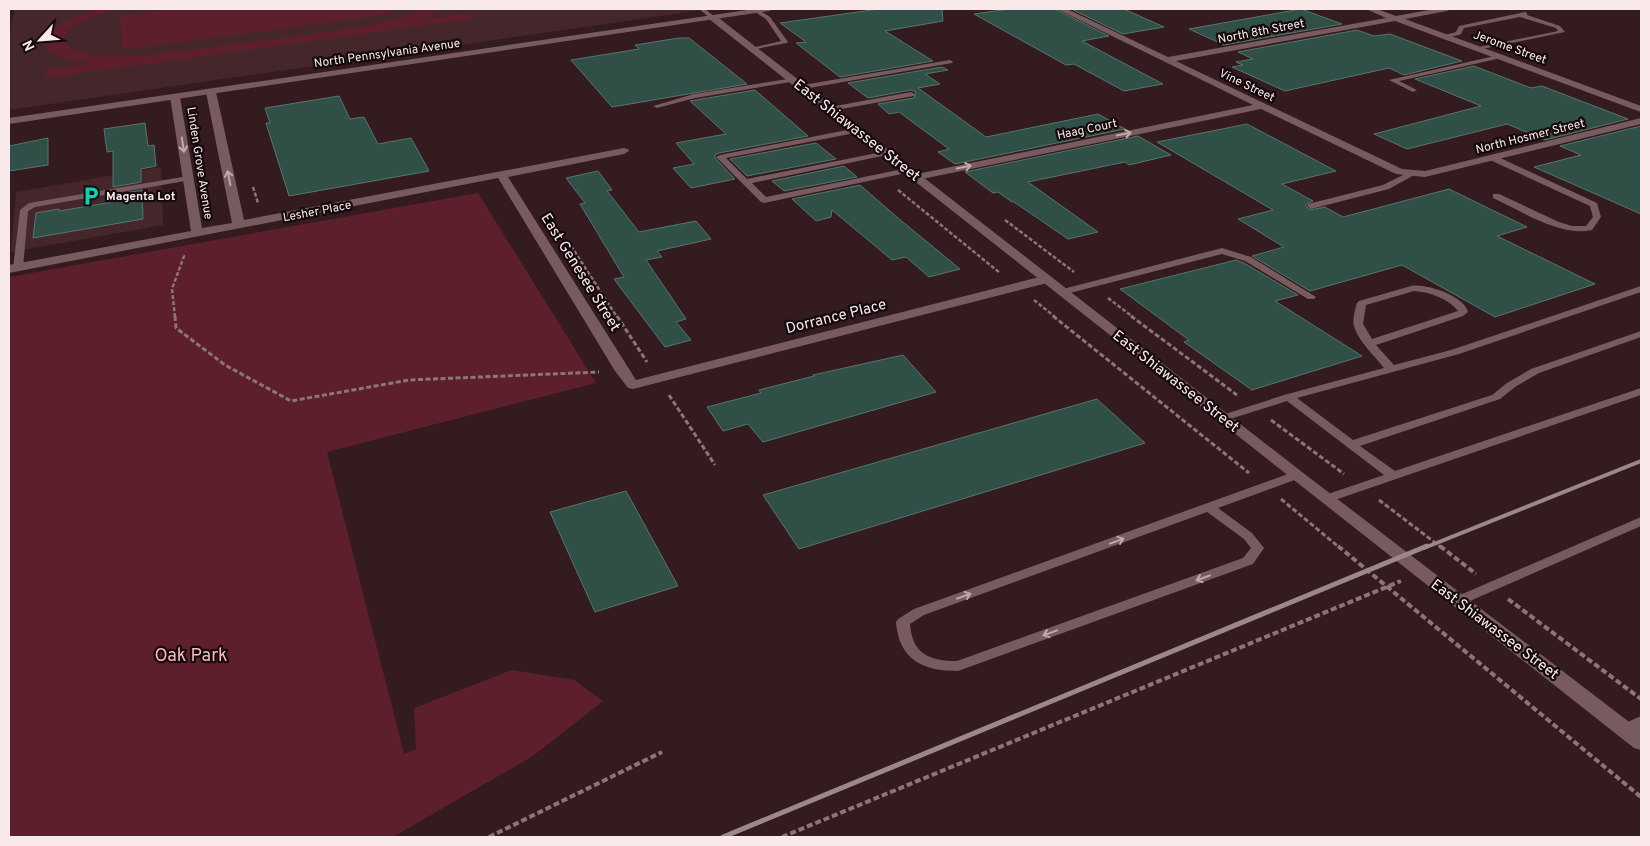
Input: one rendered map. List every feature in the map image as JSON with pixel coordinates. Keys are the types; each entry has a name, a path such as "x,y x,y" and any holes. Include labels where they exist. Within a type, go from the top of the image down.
{"street":[{"name":"North Pennsylvania Avenue","path":"9,122 211,92 707,13 769,9"},
{"name":"Vine Street","path":"1061,9 1388,168 1412,174 1425,174"},
{"name":"Jerome Street","path":"1370,9 1641,109"},
{"name":"North 8th Street","path":"1168,60 1447,9"},
{"name":"East Shiawassee Street","path":"707,13 1422,574 1637,732"},
{"name":"Linden Grove Avenue","path":"211,92 239,226"},
{"name":"Linden Grove Avenue","path":"175,97 197,234"},
{"name":"Haag Court","path":"912,173 1262,106"},
{"name":"North Hosmer Street","path":"1425,174 1641,121"},
{"name":"Lesher Place","path":"14,269 624,151"},
{"name":"East Genesee Street","path":"502,176 622,371 633,385"},
{"name":"Dorrance Place","path":"633,385 1047,280"}],"lane":[{"path":"753,49 785,42 768,18 757,11"},
{"path":"1444,36 1459,33 1461,27 1518,12 1558,27 1562,32 1479,50"},
{"path":"1413,90 1392,80 1499,56"},
{"path":"657,106 694,96 798,84 950,62"},
{"path":"830,109 911,94"},
{"path":"857,130 720,157 764,200 881,176 912,173"},
{"path":"746,182 887,153"},
{"path":"1493,158 1594,205 1597,216 1589,228 1571,229 1496,196"},
{"path":"1311,206 1386,187 1412,174"},
{"path":"14,269 24,210 32,205 188,178"},
{"path":"1062,292 1222,251 1248,259 1311,297"},
{"path":"1371,343 1460,314 1463,312 1463,309 1458,304 1422,288 1414,288 1362,303 1359,328 1391,369"},
{"path":"1223,418 1288,397 1454,352 1641,289"},
{"path":"1352,445 1496,397 1535,370 1641,334"},
{"path":"1326,499 1641,391"},
{"path":"1288,397 1393,476"},
{"path":"1210,508 1248,536 1258,548 1248,561 958,666 944,667 925,662 908,645 903,635 903,622 918,612 1210,508 1296,475"},
{"path":"1458,601 1641,521"}],"path":[{"path":"881,176 1003,276 994,278"},
{"path":"998,215 1641,699"},
{"path":"171,239 184,256 172,289 176,328 225,365 291,401 409,380 622,371 649,364 569,244"},
{"path":"1017,287 1266,487 1641,797"},
{"path":"658,378 715,464"},
{"path":"782,837 1386,586 1422,574"},
{"path":"490,837 662,752"}],"shaded area":[{"path":"14,9 709,9 9,110 9,40"},
{"path":"161,167 163,225 11,252 16,192"}],"green space":[{"path":"99,9 120,9 90,18 76,25 65,35 65,43 74,50 91,55 145,56 364,27 401,18 421,9 442,9 424,19 467,13 472,19 46,78 46,70 90,64 61,58 46,50 44,40 61,23"},
{"path":"174,9 388,9 391,14 122,50 120,16"},
{"name":"Oak Park","path":"478,193 596,383 327,452 404,754 416,749 414,708 512,670 574,680 603,701 533,756 393,837 9,837 9,277"}],"building":[{"path":"879,9 942,9 943,21 885,31 933,61 840,77 796,43 806,42 780,23"},
{"path":"1009,9 1055,9 1109,36 1082,41 1163,84 1124,91 1074,64 1066,65 974,14"},
{"path":"1071,9 1124,9 1164,27 1123,34"},
{"path":"1301,9 1342,24 1224,45 1189,29"},
{"path":"1357,30 1374,36 1390,34 1462,61 1404,75 1389,68 1285,91 1232,67 1243,65 1236,62 1253,59 1238,52"},
{"path":"689,38 747,84 612,107 571,60 639,49 635,45"},
{"path":"1474,66 1531,88 1542,86 1628,119 1545,140 1507,124 1407,149 1374,134 1481,106 1415,79"},
{"path":"942,67 948,70 925,74 940,84 918,88 986,137 1098,114 1125,129 955,164 938,152 949,149 899,112 889,114 878,104 914,98 916,92 911,90 868,98 848,83"},
{"path":"755,90 808,136 719,153 715,155 715,158 735,179 691,188 673,168 694,164 676,143 726,134 690,101"},
{"path":"339,96 350,119 364,117 378,144 411,138 429,171 289,196 266,123 270,123 265,108"},
{"path":"145,123 148,146 154,145 156,166 141,169 141,182 113,187 113,151 107,152 104,129"},
{"path":"1247,124 1336,171 1282,184 1313,201 1305,205 1310,210 1325,207 1343,217 1449,189 1527,227 1497,236 1595,284 1495,317 1402,265 1310,291 1252,256 1284,247 1238,219 1273,210 1157,142"},
{"path":"1641,126 1641,214 1534,167 1581,155 1560,146"},
{"path":"1138,136 1171,155 1129,165 1125,162 1028,182 1098,232 1068,239 998,192 993,193 965,172"},
{"path":"48,138 48,165 9,171 9,146"},
{"path":"816,143 836,159 747,176 730,159"},
{"path":"844,166 857,177 784,191 772,181"},
{"path":"598,171 612,190 607,191 639,232 696,221 711,239 657,251 662,257 646,260 686,319 676,322 691,340 665,347 614,279 624,277 580,204 585,203 566,178"},
{"path":"860,185 960,269 929,277 906,257 892,260 832,210 831,217 816,221 792,199"},
{"path":"142,190 143,219 33,238 36,213 113,202 113,195"},
{"path":"1236,260 1298,295 1275,301 1362,356 1252,390 1184,342 1189,340 1120,289"},
{"path":"903,355 936,392 763,442 748,424 723,431 707,407 761,393 759,390 813,375"},
{"path":"1097,399 1145,443 799,549 763,495"},
{"path":"626,491 678,586 595,612 550,512"}],"railway":[{"path":"1424,548 1641,461"},
{"path":"723,837 1427,546"}],"place":[{"name":"Magenta Lot","path":"91,196"}]}
